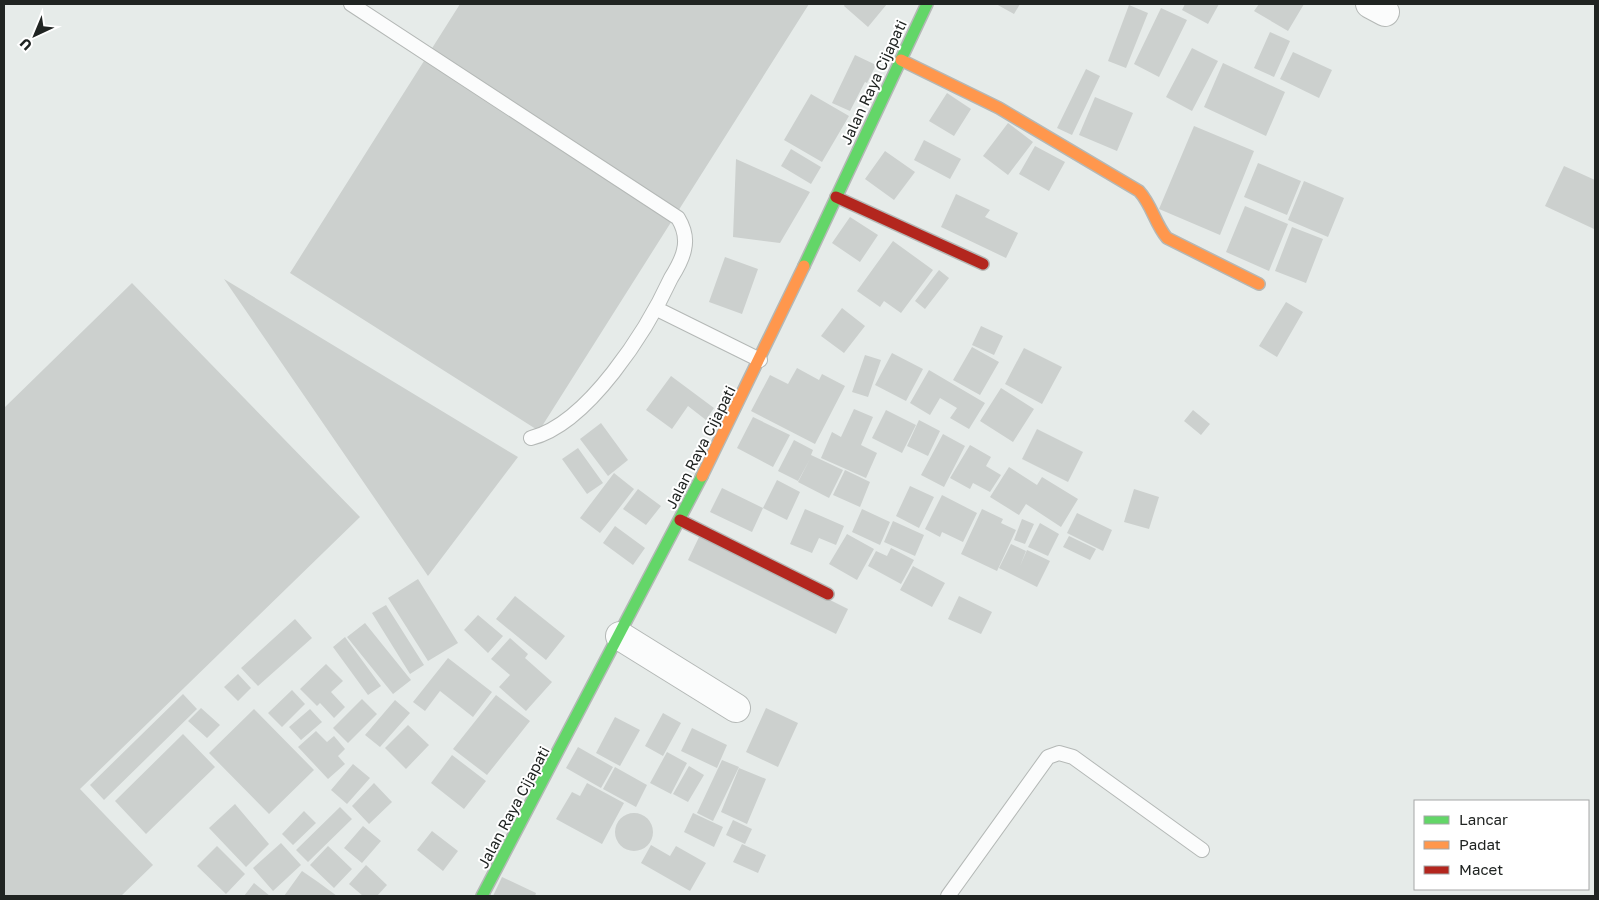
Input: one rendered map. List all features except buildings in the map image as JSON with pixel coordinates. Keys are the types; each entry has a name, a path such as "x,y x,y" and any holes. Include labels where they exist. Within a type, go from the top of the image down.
{"main road":[{"name":"Jalan Raya Cijapati","path":"482,896 620,636 760,360 927,4"},
{"path":"901,60 998,108 1139,191 1150,203 1159,226 1167,238 1259,284"},
{"path":"836,197 983,264"},
{"path":"680,520 828,594"}],"street":[{"path":"620,636 736,708"}],"lane":[{"path":"351,4 678,218 685,229 684,251 657,309 612,376 574,415 548,434 531,438"},
{"path":"657,309 760,360"},
{"path":"948,896 1048,757 1059,753 1073,757 1202,850"}],"traffic: fast":[{"path":"804,266 927,4"},
{"path":"482,896 702,476"}],"traffic: slow":[{"path":"901,60 999,108 1139,191 1167,238 1259,284"},
{"path":"702,476 804,266"}],"traffic: jam":[{"path":"836,197 983,264"},
{"path":"680,520 828,594"}]}
